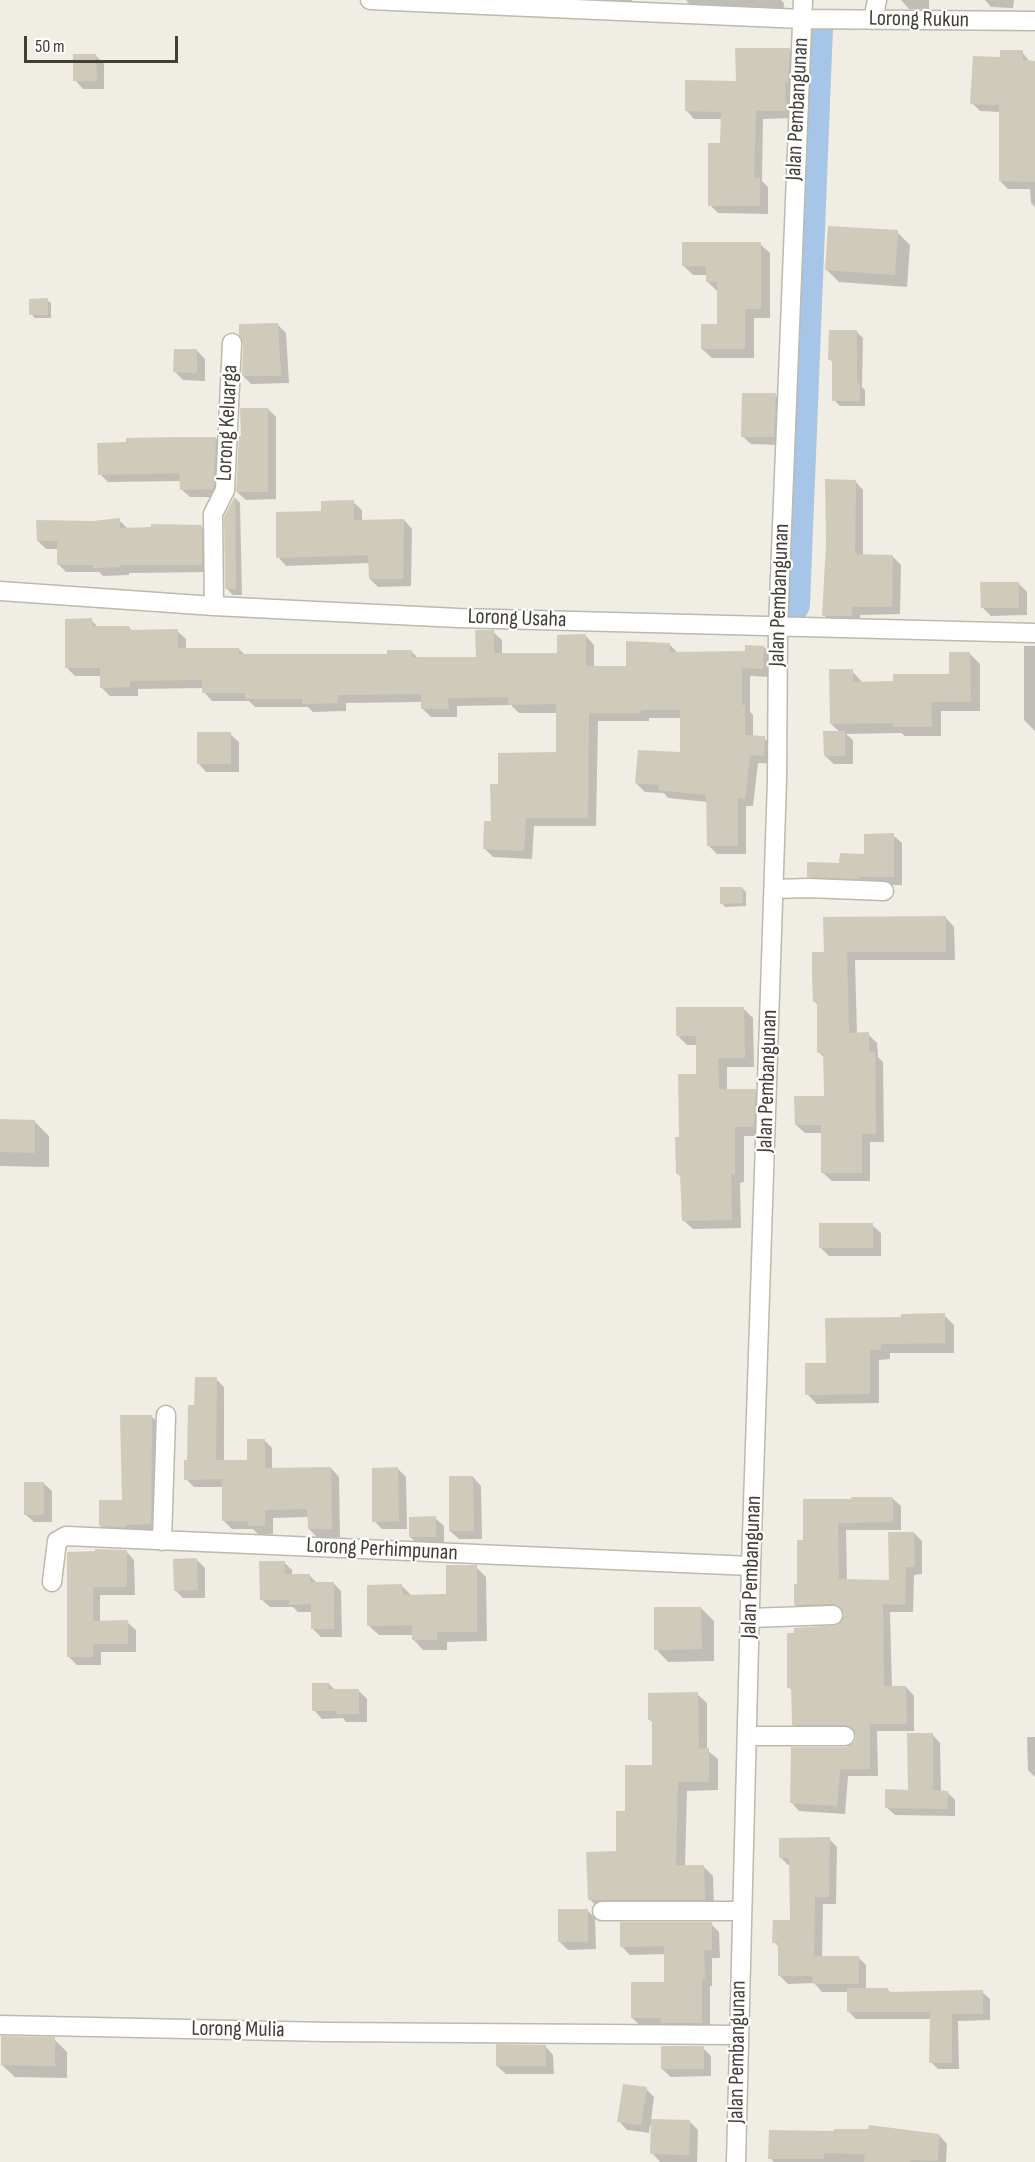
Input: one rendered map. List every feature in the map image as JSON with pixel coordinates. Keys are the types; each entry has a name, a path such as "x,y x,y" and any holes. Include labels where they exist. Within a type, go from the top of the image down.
{"street":[{"name":"Lorong Rukun","path":"370,0 802,18 1035,21"},
{"name":"Jalan Pembangunan","path":"736,2162 750,1618 777,780 778,627 803,0"},
{"path":"873,20 877,0"},
{"name":"Lorong Keluarga","path":"214,606 213,514 225,490 232,343"},
{"name":"Lorong Usaha","path":"0,591 214,606 465,618 1035,633"},
{"path":"774,889 884,891"},
{"path":"162,1541 166,1415"},
{"name":"Lorong Perhimpunan","path":"52,1582 57,1541 66,1536 752,1566"},
{"path":"750,1618 833,1615"},
{"path":"747,1736 845,1736"},
{"path":"602,1911 742,1911"},
{"name":"Lorong Mulia","path":"0,2025 739,2035"}],"building":[{"path":"735,48 790,48 788,82 785,82 786,111 756,111 754,178 760,178 760,206 708,206 708,143 720,143 721,112 685,111 685,80 736,81"},
{"path":"1000,50 1023,50 1023,60 1035,61 1035,182 999,181 999,105 970,104 973,56 1000,57"},
{"path":"73,54 96,54 97,81 73,81"},
{"path":"828,226 898,230 895,275 825,270"},
{"path":"682,242 761,242 761,309 745,309 745,349 701,349 701,324 717,324 717,282 706,282 706,266 682,266"},
{"path":"48,298 48,315 29,315 29,299"},
{"path":"278,323 281,376 242,376 243,344 239,335 239,324"},
{"path":"829,330 857,330 857,383 860,383 860,401 832,401 832,360 828,360"},
{"path":"174,349 197,349 197,373 173,372"},
{"path":"742,393 776,393 774,437 741,437"},
{"path":"240,408 268,408 268,492 236,492 239,436 241,436"},
{"path":"216,437 213,489 180,490 179,473 98,475 97,443 126,442 126,438"},
{"path":"825,479 856,480 855,554 893,555 892,607 852,607 852,616 822,616 826,544"},
{"path":"235,496 236,589 225,589 224,517"},
{"path":"354,500 354,520 404,519 403,579 369,579 368,555 276,558 276,512 321,511 321,501"},
{"path":"120,518 120,528 151,527 151,524 202,525 202,565 121,565 121,567 93,568 93,565 57,565 57,541 37,541 36,520 92,521"},
{"path":"980,582 1019,582 1019,608 981,608"},
{"path":"92,618 92,626 129,626 129,630 178,629 178,648 239,648 239,654 387,654 387,650 412,650 412,657 476,657 475,630 494,630 494,653 557,653 557,635 586,634 586,666 626,666 626,641 670,643 669,652 745,651 745,645 764,646 763,669 742,668 742,705 745,705 745,735 765,736 764,756 750,755 745,799 738,798 738,846 707,846 706,795 658,790 659,785 635,783 638,750 680,752 680,710 589,713 588,818 526,818 524,851 483,849 484,821 491,821 490,784 498,784 498,753 556,752 556,704 508,705 508,697 448,698 449,709 421,709 421,694 338,695 338,703 302,704 302,699 245,699 245,693 202,693 202,680 130,681 130,687 100,688 100,668 65,668 65,619"},
{"path":"949,652 970,652 971,702 931,702 932,727 894,727 893,723 830,724 829,669 853,669 853,682 893,681 893,674 949,674"},
{"path":"823,731 845,731 845,756 824,756"},
{"path":"197,732 231,732 231,764 197,764"},
{"path":"894,833 894,877 859,877 859,879 807,877 807,862 839,863 840,853 864,854 864,834"},
{"path":"720,887 742,887 743,903 720,904"},
{"path":"946,916 946,952 847,952 849,1033 869,1032 869,1052 875,1052 876,1134 862,1134 862,1173 821,1173 821,1125 795,1125 794,1096 824,1096 823,1053 817,1053 817,1002 813,1002 812,977 812,952 824,952 823,917"},
{"path":"676,1007 744,1007 745,1058 718,1058 719,1089 756,1089 754,1127 735,1127 735,1174 731,1174 732,1220 682,1221 680,1174 676,1174 675,1137 679,1137 678,1074 696,1074 696,1036 676,1036"},
{"path":"0,1119 35,1120 35,1153 0,1152"},
{"path":"819,1223 873,1223 873,1248 819,1248"},
{"path":"945,1313 945,1343 881,1344 881,1350 870,1350 870,1394 805,1395 805,1363 826,1363 825,1318 901,1317 901,1314"},
{"path":"195,1377 217,1377 216,1460 247,1460 247,1439 265,1439 265,1468 331,1467 332,1529 308,1529 307,1509 265,1510 265,1526 248,1526 248,1521 222,1521 222,1479 184,1480 184,1460 187,1460 188,1405 194,1405"},
{"path":"120,1415 152,1415 151,1524 126,1525 126,1527 99,1526 99,1500 122,1500"},
{"path":"398,1467 399,1521 372,1522 372,1468"},
{"path":"449,1476 473,1476 474,1531 449,1531"},
{"path":"24,1482 44,1482 44,1515 24,1515"},
{"path":"851,1497 893,1497 893,1522 838,1523 839,1579 889,1580 888,1532 914,1532 915,1567 906,1567 905,1605 883,1604 884,1686 906,1686 907,1724 870,1724 870,1769 840,1769 837,1806 790,1803 791,1747 846,1747 854,1742 856,1737 854,1730 846,1725 792,1725 791,1688 787,1688 787,1633 794,1633 794,1628 838,1625 844,1615 842,1609 833,1604 794,1605 794,1584 797,1584 797,1540 803,1540 803,1499 851,1499"},
{"path":"436,1516 436,1537 409,1537 409,1517"},
{"path":"95,1549 127,1550 127,1587 93,1587 93,1621 128,1620 128,1644 93,1644 93,1657 67,1657 67,1552 95,1551"},
{"path":"197,1558 198,1590 174,1591 173,1559"},
{"path":"259,1561 285,1561 285,1574 310,1574 310,1582 334,1582 334,1629 311,1629 311,1604 289,1605 289,1600 260,1600"},
{"path":"446,1565 477,1565 477,1632 437,1632 437,1640 412,1640 412,1625 367,1626 367,1585 402,1584 403,1595 446,1594"},
{"path":"654,1607 701,1607 702,1649 654,1650"},
{"path":"312,1683 329,1683 329,1689 359,1689 359,1714 312,1711"},
{"path":"698,1692 699,1749 709,1748 709,1782 678,1782 676,1865 704,1865 705,1900 588,1900 586,1852 616,1851 616,1811 625,1811 625,1765 652,1765 652,1720 648,1720 648,1693"},
{"path":"907,1733 933,1733 933,1790 948,1791 947,1809 885,1808 885,1789 908,1790"},
{"path":"830,1837 829,1897 815,1897 814,1956 859,1956 859,1984 813,1984 812,1976 778,1976 778,1943 772,1943 773,1920 790,1920 789,1858 779,1858 779,1838"},
{"path":"558,1909 588,1909 588,1942 558,1942"},
{"path":"620,1922 712,1922 712,1950 704,1950 702,2023 661,2023 661,2018 631,2018 631,1982 664,1982 664,1946 620,1947"},
{"path":"847,1988 888,1988 888,1992 983,1990 983,2014 952,2014 952,2063 929,2063 930,2012 847,2012"},
{"path":"1,2036 55,2037 55,2066 1,2065"},
{"path":"496,2044 546,2045 546,2066 496,2066"},
{"path":"661,2046 704,2046 704,2069 661,2069"},
{"path":"623,2084 647,2087 641,2125 617,2122"},
{"path":"651,2119 690,2120 689,2155 650,2154"},
{"path":"869,2125 939,2134 938,2161 864,2162 865,2154 824,2153 824,2159 768,2159 769,2130 834,2131 834,2129 868,2129"}],"waterway":[{"path":"791,604 814,28"}]}
